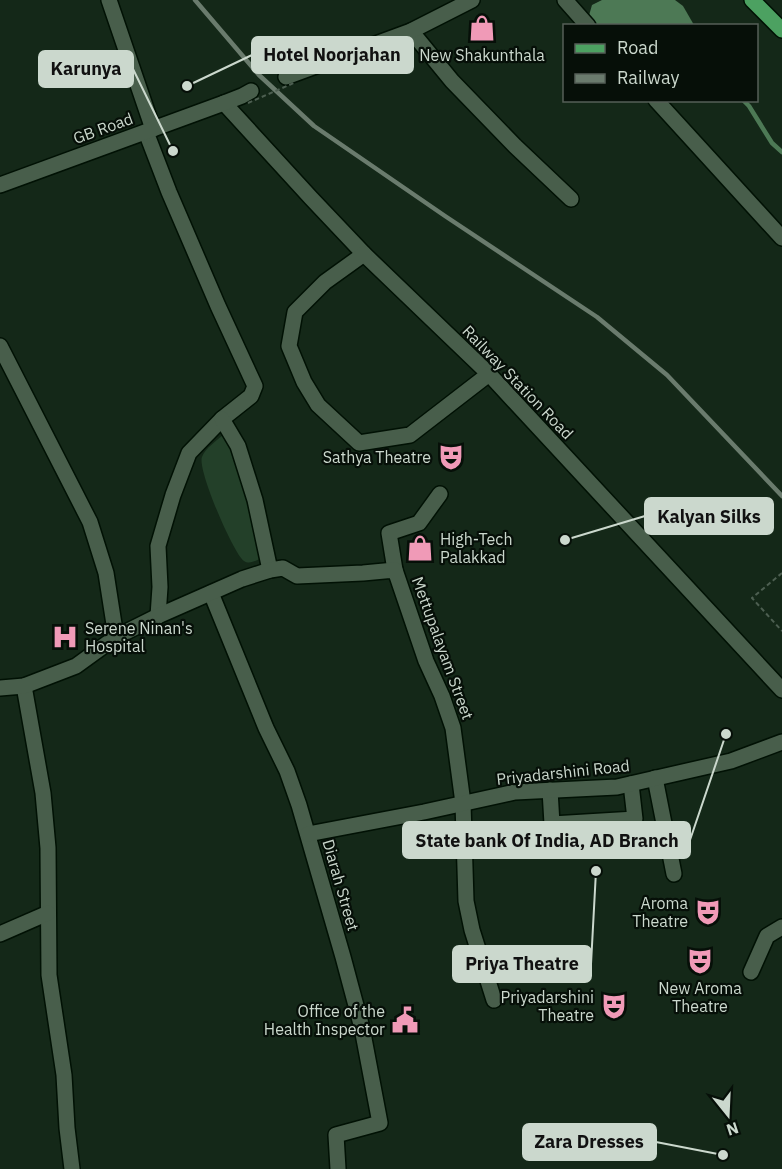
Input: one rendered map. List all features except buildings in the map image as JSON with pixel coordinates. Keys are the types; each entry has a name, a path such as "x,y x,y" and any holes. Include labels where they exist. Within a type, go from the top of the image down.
{"main road":[{"path":"752,0 782,30"}],"street":[{"path":"109,0 149,130 187,235 255,386 251,396 222,419 189,453 173,495 158,546 160,587 158,616"},
{"path":"291,79 411,31 472,0"},
{"path":"565,0 586,24"},
{"path":"411,31 452,81 571,199"},
{"name":"GB Road","path":"0,185 242,96 249,97"},
{"path":"658,102 782,238"},
{"name":"Railway Station Road","path":"224,103 364,254 489,375 782,690"},
{"path":"364,254 325,282 295,312 289,346 304,382 318,405 359,443 410,435 489,375"},
{"path":"0,346 90,522 105,573 116,638"},
{"path":"0,688 24,686 76,666 116,638 158,616 242,579 270,570 255,500 238,446 222,419"},
{"path":"395,570 388,533 419,523 440,495"},
{"name":"Mettupalayam Street","path":"270,570 283,568 297,576 395,570 426,661 453,728 463,803 466,901 471,930 494,1000"},
{"name":"Diarah Street","path":"211,592 266,728 287,771 308,834 362,1028 380,1123 336,1135 338,1169"},
{"path":"24,686 43,793 48,848 49,975 64,1075 72,1169"},
{"name":"Priyadarshini Road","path":"308,834 515,792 617,787 731,761 782,741"},
{"path":"655,778 674,874"},
{"path":"550,790 552,824 635,819 631,784"},
{"path":"0,934 48,913"},
{"path":"751,972 766,936 782,927"}],"path":[{"path":"249,97 291,79"},
{"path":"782,573 752,598 782,631"}],"shaded area":[{"path":"602,0 675,0 683,6 693,24 587,24 592,5"},
{"path":"224,434 234,451 248,498 252,527 262,558 251,562 244,561 232,543 210,493 202,465 202,457 206,450"}],"waterway":[{"path":"745,102 772,143 782,152"}],"railway":[{"path":"195,0 259,75 314,126 597,317 667,375 782,496"}],"place":[{"name":"New Shakunthala","path":"482,28"},
{"name":"Hotel Noorjahan","path":"187,86"},
{"name":"Karunya","path":"173,151"},
{"name":"Sathya Theatre","path":"451,457"},
{"name":"Kalyan Silks","path":"565,540"},
{"name":"High-Tech Palakkad","path":"420,548"},
{"name":"Serene Ninan's Hospital","path":"65,637"},
{"name":"State bank Of India, AD Branch","path":"726,734"},
{"name":"Priya Theatre","path":"596,871"},
{"name":"Aroma Theatre","path":"708,912"},
{"name":"New Aroma Theatre","path":"700,961"},
{"name":"Priyadarshini Theatre","path":"614,1006"},
{"name":"Office of the Health Inspector","path":"405,1020"},
{"name":"Zara Dresses","path":"723,1155"}]}
